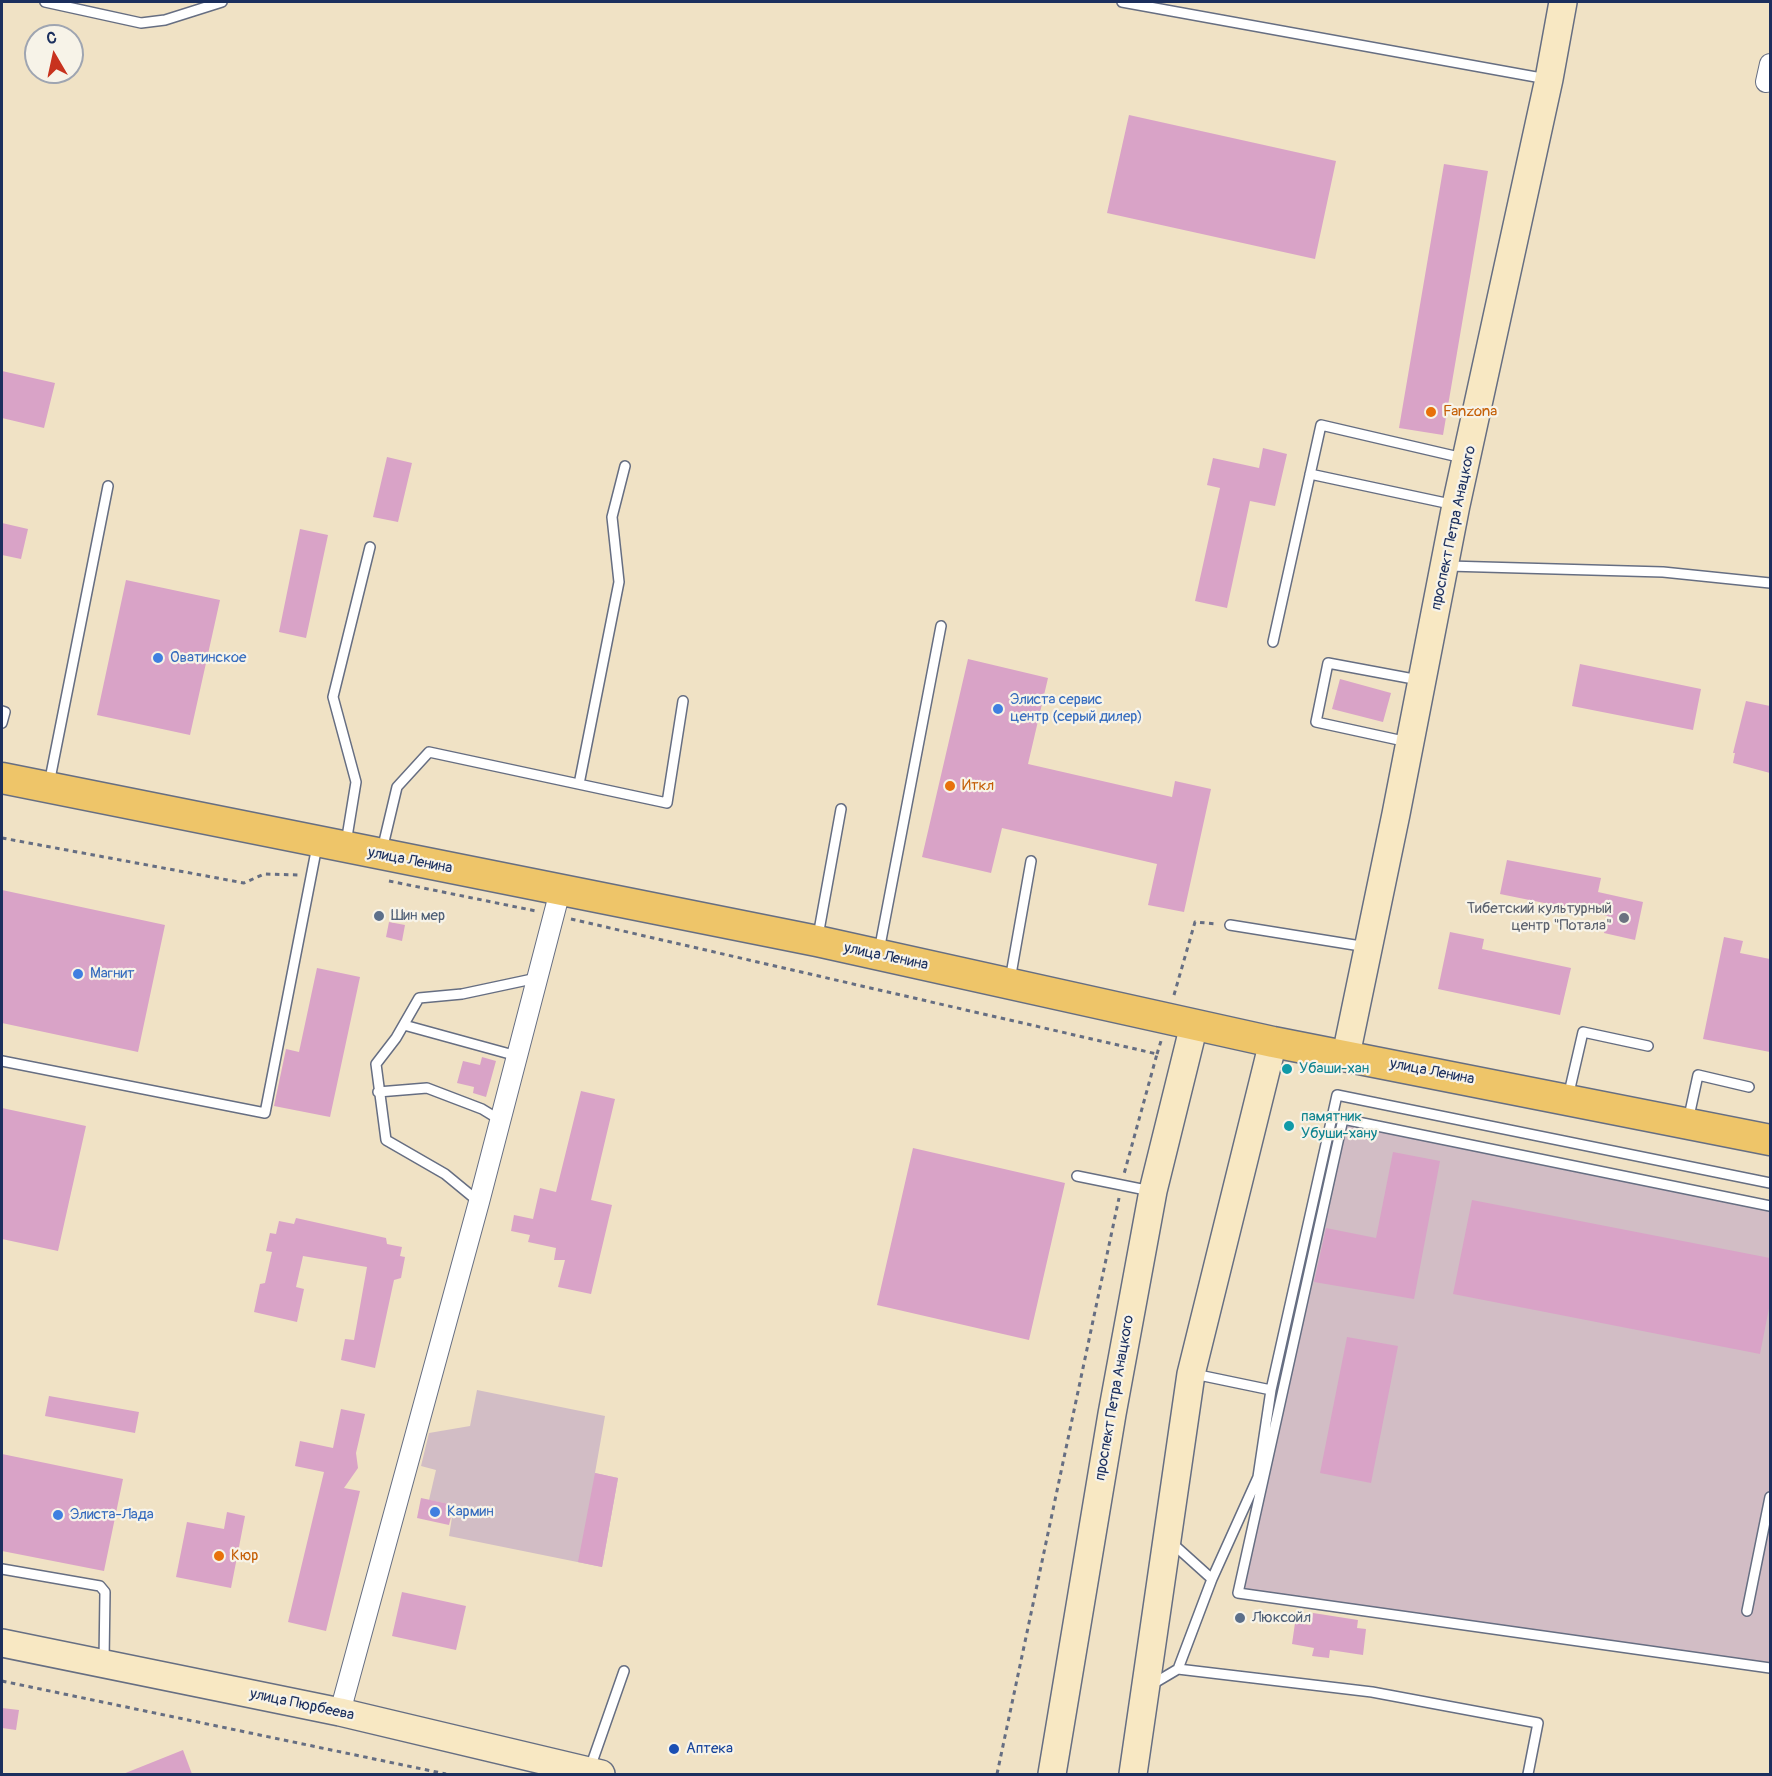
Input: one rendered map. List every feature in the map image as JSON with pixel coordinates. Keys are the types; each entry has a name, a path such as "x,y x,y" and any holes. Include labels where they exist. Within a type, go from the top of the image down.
{"main road":[{"name":"проспект Петра Анацкого","path":"1346,1055 1411,742 1456,505 1468,459 1549,79 1563,2"},
{"name":"улица Ленина","path":"2,778 331,846 381,867 556,903 817,941 1273,1042 1770,1140"},
{"name":"проспект Петра Анацкого","path":"1052,1774 1112,1414 1153,1191 1194,1025"},
{"path":"1133,1774 1191,1374 1273,1042"},
{"name":"улица Пюрбеева","path":"2,1643 340,1713 594,1773"}],"street":[{"path":"340,1713 356,1646 479,1202 556,903"}],"lane":[{"path":"45,2 141,23 165,20 222,2"},
{"path":"1122,2 1549,79"},
{"path":"1273,642 1321,425 1468,459"},
{"path":"579,784 619,582 612,517 625,466"},
{"path":"1310,474 1456,505"},
{"path":"48,787 108,486"},
{"path":"2,1061 265,1113 312,873 331,846 356,782 333,697 370,548"},
{"path":"1445,566 1663,572 1770,583"},
{"path":"878,955 941,626"},
{"path":"1411,742 1316,722 1328,663 1423,680"},
{"path":"381,867 397,787 429,752 667,803 683,701"},
{"path":"2,711 5,712 2,723"},
{"path":"817,941 841,809"},
{"path":"1010,984 1031,861"},
{"path":"1230,925 1368,947"},
{"path":"479,1202 445,1174 386,1140 376,1064 404,1025 419,998 462,994 537,978"},
{"path":"404,1025 517,1056"},
{"path":"1568,1100 1583,1032 1648,1046"},
{"path":"1687,1124 1698,1075 1749,1087"},
{"path":"378,1092 427,1088 482,1109 500,1120"},
{"path":"1144,1690 1178,1669 1212,1579 1258,1477 1271,1390 1337,1095 1770,1183"},
{"path":"1770,1206 1343,1119 1238,1593 1770,1668"},
{"path":"1077,1176 1153,1191"},
{"path":"1191,1374 1271,1390"},
{"path":"1747,1611 1770,1497"},
{"path":"1166,1537 1212,1579"},
{"path":"2,1569 100,1586 105,1592 104,1664"},
{"path":"1178,1669 1372,1692 1538,1723 1528,1774"},
{"path":"594,1773 624,1671"}],"path":[{"path":"2,838 244,883 264,874 288,877 312,873"},
{"path":"381,867 556,903 1157,1054"},
{"path":"1173,1000 1195,922 1230,925"},
{"path":"997,1774 1121,1185 1162,1037"},
{"path":"2,1681 446,1774"}],"shaded area":[{"path":"1343,1119 1770,1206 1770,1668 1238,1593"},
{"path":"477,1390 605,1416 595,1473 618,1478 602,1567 449,1536 454,1505 429,1500 436,1470 421,1466 429,1433 470,1426"}],"building":[{"path":"1129,115 1336,161 1315,259 1107,213"},
{"path":"1444,164 1488,171 1443,435 1399,428"},
{"path":"2,371 55,383 44,428 2,418"},
{"path":"1263,448 1287,454 1275,506 1250,501 1227,608 1195,601 1220,488 1207,485 1213,458 1259,468"},
{"path":"387,457 412,463 398,522 373,517"},
{"path":"2,523 28,529 21,559 2,555"},
{"path":"300,529 328,535 306,638 279,632"},
{"name":"Оватинское","path":"126,580 220,600 190,735 97,715"},
{"path":"968,659 1048,678 1028,764 1172,797 1175,781 1211,789 1184,912 1148,905 1157,864 1002,828 991,873 922,857"},
{"path":"1580,664 1701,689 1693,730 1572,706"},
{"path":"1340,679 1391,693 1383,722 1332,709"},
{"path":"1746,701 1770,706 1770,773 1733,763 1735,753 1733,753"},
{"path":"1507,860 1601,878 1598,892 1643,902 1635,940 1604,933 1608,916 1500,894"},
{"name":"Магнит","path":"2,890 165,925 138,1052 2,1023"},
{"path":"389,922 405,925 402,941 386,937"},
{"path":"1450,932 1484,939 1482,949 1571,968 1560,1015 1438,989"},
{"path":"1724,937 1743,941 1740,953 1770,959 1770,1052 1703,1039"},
{"path":"317,968 360,977 330,1117 274,1106 286,1049 299,1052"},
{"path":"482,1057 496,1061 486,1097 473,1093 474,1087 457,1083 463,1061 480,1065"},
{"path":"581,1091 615,1099 591,1200 612,1205 591,1294 558,1287 565,1260 554,1260 556,1248 528,1242 530,1235 511,1231 514,1215 533,1219 540,1188 556,1192"},
{"path":"2,1108 86,1126 58,1251 2,1239"},
{"path":"913,1148 1065,1183 1029,1340 877,1305"},
{"path":"1393,1152 1440,1161 1414,1299 1314,1282 1326,1228 1376,1238"},
{"path":"1472,1200 1770,1258 1770,1303 1760,1354 1453,1294"},
{"path":"296,1218 386,1238 387,1244 402,1247 400,1256 405,1257 401,1278 394,1280 375,1368 341,1360 345,1339 354,1340 367,1267 303,1256 296,1287 304,1289 297,1322 254,1312 260,1284 265,1283 272,1252 266,1251 270,1233 276,1234 279,1221 294,1224"},
{"path":"1347,1337 1398,1346 1371,1483 1320,1473"},
{"path":"49,1396 139,1412 135,1433 45,1416"},
{"path":"341,1409 365,1414 356,1453 358,1468 344,1488 360,1491 326,1631 288,1622 324,1472 295,1466 300,1441 333,1448"},
{"name":"Элиста-Лада","path":"2,1454 123,1479 104,1571 2,1551"},
{"path":"595,1473 618,1478 602,1567 578,1562"},
{"name":"Кармин","path":"421,1498 454,1505 449,1525 417,1518"},
{"name":"Кюр","path":"227,1512 245,1516 231,1588 176,1577 187,1522 224,1529"},
{"path":"402,1592 466,1606 456,1650 392,1636"},
{"path":"1313,1613 1358,1620 1357,1628 1366,1629 1363,1655 1330,1650 1329,1658 1312,1656 1314,1648 1292,1644 1295,1623 1311,1625"},
{"path":"2,1708 19,1710 16,1730 2,1728"},
{"path":"183,1750 192,1774 123,1774"}],"place":[{"name":"Fanzona","path":"1431,412"},
{"name":"Оватинское","path":"158,658"},
{"name":"Элиста сервис центр (серый дилер)","path":"998,709"},
{"name":"Иткл","path":"950,786"},
{"name":"Шин мер","path":"379,916"},
{"name":"Тибетский культурный центр \"Потала\"","path":"1624,918"},
{"name":"Магнит","path":"78,974"},
{"name":"Убаши-хан","path":"1287,1069"},
{"name":"памятник Убуши-хану","path":"1289,1126"},
{"name":"Кармин","path":"435,1512"},
{"name":"Элиста-Лада","path":"58,1515"},
{"name":"Кюр","path":"219,1556"},
{"name":"Люксойл","path":"1240,1618"},
{"name":"Аптека","path":"674,1749"}]}
